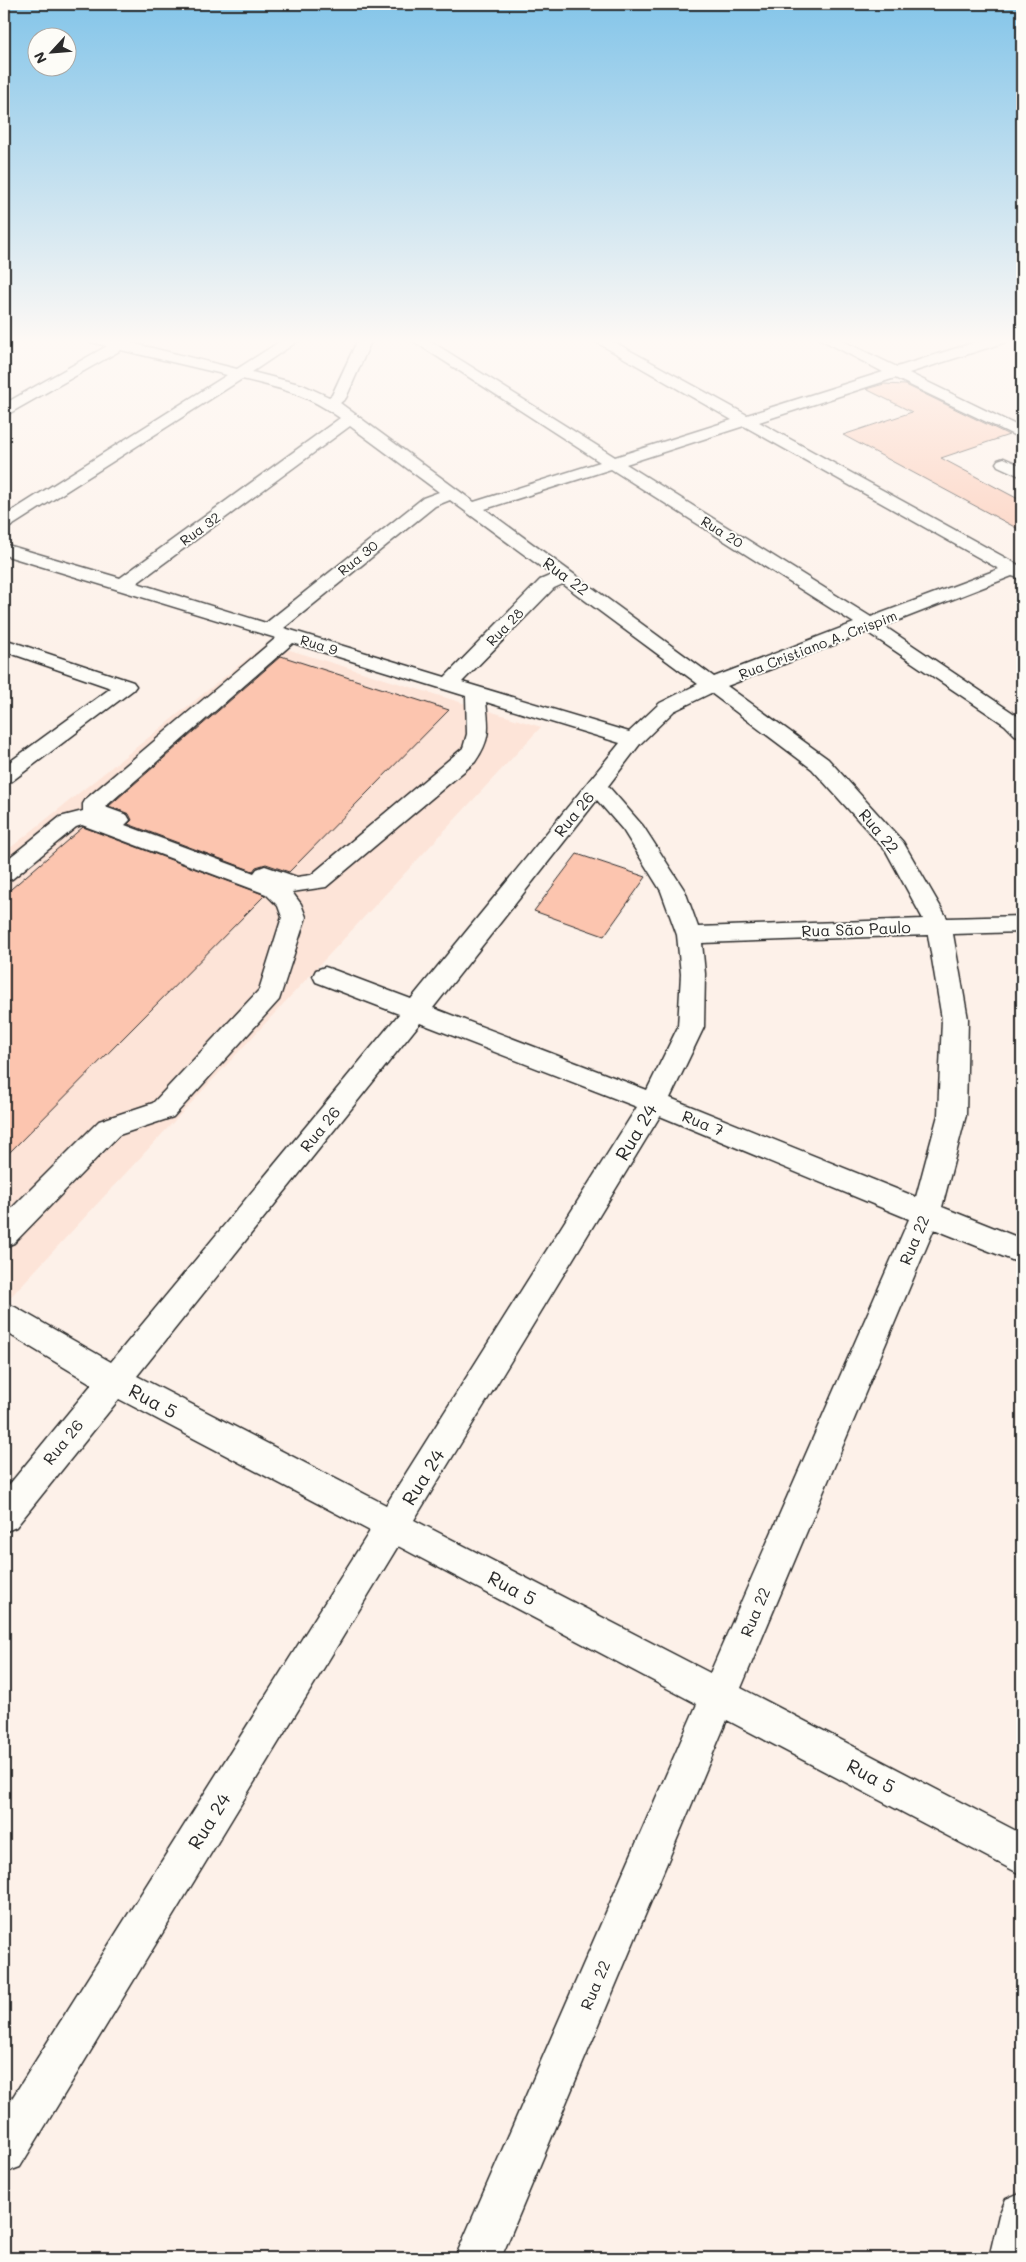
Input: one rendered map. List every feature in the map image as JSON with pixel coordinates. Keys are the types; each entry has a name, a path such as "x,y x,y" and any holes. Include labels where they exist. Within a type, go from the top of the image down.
{"street":[{"path":"4,523 128,445"},
{"name":"Rua 32","path":"123,585 297,445"},
{"name":"Rua 22","path":"385,445 714,684 820,764 896,847 939,926 955,1019 952,1115 926,1213 478,2258"},
{"name":"Rua 20","path":"583,445 870,625 1012,721 1022,731"},
{"name":"Rua 30","path":"269,630 429,502 462,501 612,463 669,445"},
{"path":"790,445 1019,567"},
{"path":"815,445 1019,567"},
{"path":"1004,462 1022,472"},
{"name":"Rua 9","path":"4,549 633,740"},
{"name":"Rua Cristiano A. Crispim","path":"633,740 667,707 714,684 1019,567"},
{"name":"Rua 28","path":"449,684 547,584 565,576"},
{"path":"289,636 97,800 94,804 94,811 290,884 318,882 474,749 479,730 476,693"},
{"path":"4,645 126,686 4,776"},
{"name":"Rua 26","path":"4,1516 415,1012 633,740"},
{"name":"Rua 24","path":"4,2151 654,1103 691,1027 693,974 689,935 673,891 632,826 596,786"},
{"path":"4,874 68,822 84,818 274,889 286,898 292,907 294,917 270,994 163,1110 109,1128 4,1235"},
{"name":"Rua São Paulo","path":"689,935 1022,924"},
{"name":"Rua 7","path":"325,976 654,1103 1022,1252"},
{"name":"Rua 5","path":"4,1316 114,1380 1022,1855"},
{"path":"1012,2258 1022,2215"}],"shaded area":[{"path":"267,643 541,727 4,1304 4,853"}],"building":[{"path":"861,445 981,445 941,458 1022,501 1022,531"},
{"path":"281,656 449,710 289,872 266,864 256,867 253,871 128,824 132,820 129,814 109,806"},
{"path":"83,827 265,895 4,1158 4,895"},
{"path":"577,854 646,877 604,936 534,911"}]}
